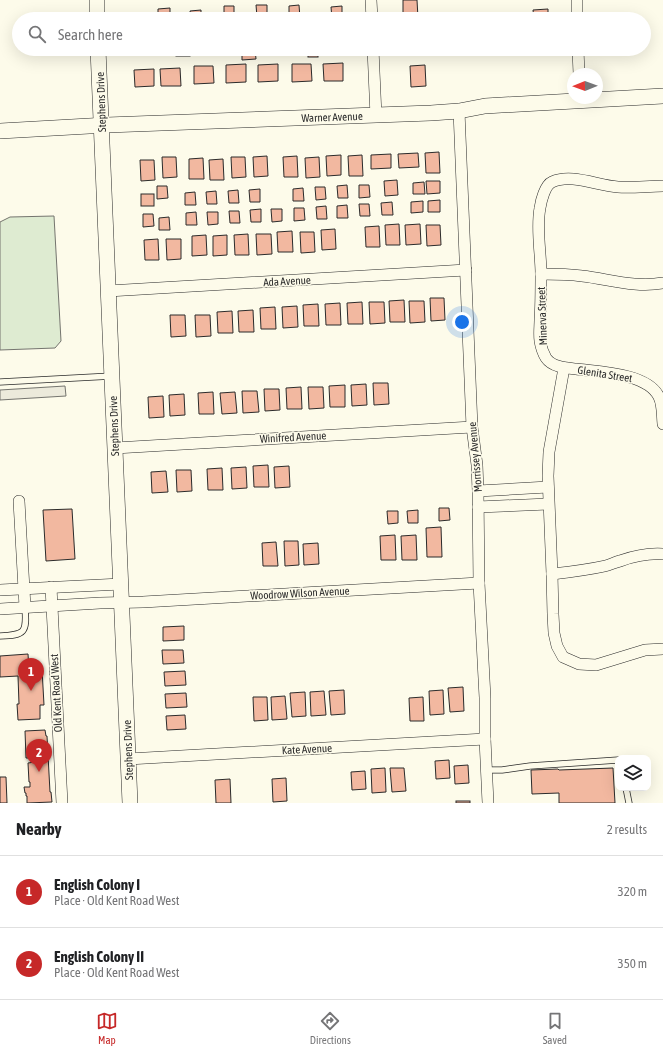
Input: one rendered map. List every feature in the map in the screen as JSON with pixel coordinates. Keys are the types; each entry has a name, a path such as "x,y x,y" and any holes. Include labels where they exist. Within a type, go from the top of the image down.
{"street":[{"path":"97,0 98,12"},
{"path":"371,0 372,12"},
{"path":"576,0 577,12"},
{"name":"Stephens Drive","path":"98,56 130,803"},
{"path":"373,56 376,116"},
{"path":"578,56 579,68"},
{"name":"Warner Avenue","path":"603,98 663,96"},
{"name":"Warner Avenue","path":"0,131 101,125 431,113 459,111 486,106 567,100"},
{"name":"Morrissey Avenue","path":"459,111 472,427 477,464 479,583 485,698 488,803"},
{"name":"Minerva Street","path":"564,368 550,362 547,359 540,340 541,274 539,236 540,208 544,193 550,182 565,179 616,187 663,186"},
{"name":"Ada Avenue","path":"108,292 466,270"},
{"path":"541,274 568,274 637,285 663,283"},
{"path":"564,368 548,452 548,504 553,614 554,633 557,646 563,657 579,664 596,665 645,650 663,649"},
{"name":"Glenita Street","path":"564,368 624,376 650,386 655,390 661,402 663,424"},
{"name":"Winifred Avenue","path":"115,448 472,427"},
{"path":"478,491 548,487"},
{"path":"19,501 25,608"},
{"path":"478,507 548,504"},
{"path":"552,574 586,570 644,555 663,554"},
{"name":"Woodrow Wilson Avenue","path":"0,609 479,583"},
{"path":"0,590 121,584"},
{"name":"Old Kent Road West","path":"51,587 62,803"},
{"name":"Kate Avenue","path":"128,759 486,739"}],"lane":[{"path":"0,382 112,376"},
{"path":"0,636 18,635 22,632 25,628 26,622 25,608"},
{"path":"487,770 615,760"},
{"path":"627,791 629,803"}],"green space":[{"path":"54,216 61,341 55,348 0,350 0,222 10,217"}],"shaded area":[{"path":"65,386 66,396 0,400 0,390"}],"building":[{"path":"403,0 417,0 418,12 403,12"},
{"path":"256,5 267,5 267,12 257,12"},
{"path":"299,5 300,12 289,12 289,6"},
{"path":"224,6 234,6 234,12 224,12"},
{"path":"342,6 342,12 331,12 331,7"},
{"path":"170,8 170,12 158,12 158,9"},
{"path":"548,9 548,12 533,12 533,10"},
{"path":"201,10 201,12 190,12"},
{"path":"242,56 256,56 256,59 242,60"},
{"path":"343,63 343,81 324,81 323,64"},
{"path":"246,64 246,82 226,83 226,65"},
{"path":"278,64 278,81 258,82 258,65"},
{"path":"292,64 311,64 312,81 292,82"},
{"path":"425,65 426,86 411,87 410,66"},
{"path":"194,66 213,66 214,83 194,84"},
{"path":"180,68 181,86 161,86 160,69"},
{"path":"154,69 154,86 135,87 134,70"},
{"path":"439,152 440,173 426,173 425,153"},
{"path":"418,153 419,167 399,168 398,154"},
{"path":"391,154 391,168 371,169 371,155"},
{"path":"341,155 341,175 327,176 326,156"},
{"path":"362,155 363,176 349,176 348,156"},
{"path":"267,156 268,176 254,177 253,157"},
{"path":"297,156 298,177 284,177 283,157"},
{"path":"162,157 176,157 177,177 163,178"},
{"path":"231,157 245,157 246,177 232,178"},
{"path":"319,157 320,177 306,178 305,158"},
{"path":"203,158 204,179 189,179 189,159"},
{"path":"223,159 224,180 210,180 209,160"},
{"path":"140,160 154,160 155,180 141,181"},
{"path":"397,180 398,195 385,196 384,181"},
{"path":"426,181 440,181 440,193 427,194"},
{"path":"424,182 425,194 413,194 413,183"},
{"path":"347,185 348,198 338,198 337,186"},
{"path":"359,185 369,185 370,197 359,198"},
{"path":"157,186 167,186 168,198 157,199"},
{"path":"315,187 325,187 326,199 316,200"},
{"path":"303,188 304,201 293,201 293,189"},
{"path":"260,189 260,202 250,202 249,190"},
{"path":"238,190 239,203 229,203 228,191"},
{"path":"216,191 217,204 207,204 206,192"},
{"path":"195,192 196,205 185,205 185,193"},
{"path":"141,194 154,194 154,206 141,206"},
{"path":"440,200 440,212 428,212 428,201"},
{"path":"423,201 423,212 411,213 411,202"},
{"path":"392,202 393,215 382,215 381,203"},
{"path":"359,204 369,204 370,216 360,216"},
{"path":"347,205 348,218 337,218 337,206"},
{"path":"326,206 327,219 317,219 316,207"},
{"path":"294,208 304,208 305,220 294,221"},
{"path":"261,209 261,222 251,222 250,210"},
{"path":"271,209 282,209 282,221 272,222"},
{"path":"229,211 239,211 240,223 230,223"},
{"path":"196,212 197,225 186,225 186,213"},
{"path":"207,212 218,212 218,224 208,225"},
{"path":"143,214 153,214 154,226 143,227"},
{"path":"169,217 170,230 159,230 159,218"},
{"path":"399,224 400,245 386,245 385,225"},
{"path":"420,224 421,244 406,245 405,225"},
{"path":"426,225 440,225 441,245 427,246"},
{"path":"379,226 380,247 366,247 365,227"},
{"path":"335,229 336,249 322,250 321,230"},
{"path":"292,231 293,252 278,252 277,232"},
{"path":"300,232 314,232 315,252 301,253"},
{"path":"248,234 249,255 235,255 234,235"},
{"path":"256,234 271,234 272,254 257,255"},
{"path":"206,235 207,255 192,256 192,236"},
{"path":"227,235 227,255 213,256 213,236"},
{"path":"158,239 159,260 145,260 144,240"},
{"path":"166,239 181,239 181,259 167,260"},
{"path":"430,298 444,298 445,320 431,321"},
{"path":"404,300 405,322 390,322 389,301"},
{"path":"409,301 424,301 425,322 410,323"},
{"path":"362,302 363,324 348,324 347,303"},
{"path":"369,302 384,302 385,323 370,324"},
{"path":"340,303 341,325 326,325 325,304"},
{"path":"318,304 319,326 304,326 303,305"},
{"path":"297,306 298,327 283,328 282,307"},
{"path":"275,307 276,329 261,329 260,308"},
{"path":"253,310 254,332 239,332 238,311"},
{"path":"232,311 233,333 218,333 217,312"},
{"path":"170,315 185,315 186,336 171,337"},
{"path":"195,315 210,315 211,336 196,337"},
{"path":"373,383 388,383 389,404 374,405"},
{"path":"366,384 367,405 352,406 351,385"},
{"path":"345,385 345,407 330,407 329,386"},
{"path":"301,387 302,409 287,409 286,388"},
{"path":"308,387 323,387 324,408 309,409"},
{"path":"264,389 279,389 280,410 265,411"},
{"path":"242,391 257,391 259,412 243,413"},
{"path":"213,392 214,414 199,414 198,393"},
{"path":"235,392 237,413 222,414 220,393"},
{"path":"184,394 185,415 170,416 169,395"},
{"path":"163,396 164,417 149,418 148,397"},
{"path":"268,465 269,487 254,487 253,466"},
{"path":"289,466 290,487 275,488 274,467"},
{"path":"246,467 247,488 232,489 231,468"},
{"path":"222,468 223,490 208,490 207,469"},
{"path":"176,470 191,470 192,491 177,492"},
{"path":"166,471 168,492 152,493 151,472"},
{"path":"439,508 449,508 450,520 439,521"},
{"path":"72,509 75,559 46,561 43,510"},
{"path":"418,510 418,523 408,523 407,511"},
{"path":"387,511 398,511 398,523 388,524"},
{"path":"441,527 442,557 427,557 426,528"},
{"path":"395,535 396,560 381,560 380,536"},
{"path":"416,535 417,560 402,560 401,536"},
{"path":"284,541 298,541 299,565 285,566"},
{"path":"276,542 278,566 263,566 262,543"},
{"path":"318,543 319,564 304,565 303,544"},
{"path":"184,626 184,640 163,641 163,627"},
{"path":"162,650 183,650 184,663 163,664"},
{"path":"28,654 29,670 42,669 44,705 40,705 40,719 18,720 18,676 0,677 0,656"},
{"path":"185,671 186,685 165,686 164,672"},
{"path":"463,687 464,711 450,712 448,688"},
{"path":"344,690 345,714 331,715 329,691"},
{"path":"443,690 444,714 430,715 429,691"},
{"path":"324,691 326,715 311,716 310,692"},
{"path":"305,692 306,716 292,717 290,693"},
{"path":"186,693 187,707 166,708 165,694"},
{"path":"285,696 287,719 272,720 271,697"},
{"path":"253,697 267,697 268,720 254,721"},
{"path":"423,697 424,721 410,721 409,698"},
{"path":"185,715 186,729 167,730 166,716"},
{"path":"45,730 47,736 50,792 52,802 27,803 27,796 24,787 30,787 28,763 35,762 34,758 26,758 25,731"},
{"path":"449,760 450,778 436,779 435,761"},
{"path":"468,765 469,783 455,784 454,766"},
{"path":"385,768 386,792 372,793 371,769"},
{"path":"390,768 404,768 406,791 392,792"},
{"path":"613,768 615,803 559,803 559,793 532,794 531,770"},
{"path":"365,771 366,789 352,790 351,772"},
{"path":"0,777 6,777 7,803 0,803"},
{"path":"286,778 287,801 273,802 272,779"},
{"path":"230,779 231,803 216,803 215,780"},
{"path":"456,801 470,801 470,803 456,803"}],"place":[{"name":"English Colony I","path":"31,691"},
{"name":"English Colony II","path":"39,772"}]}
